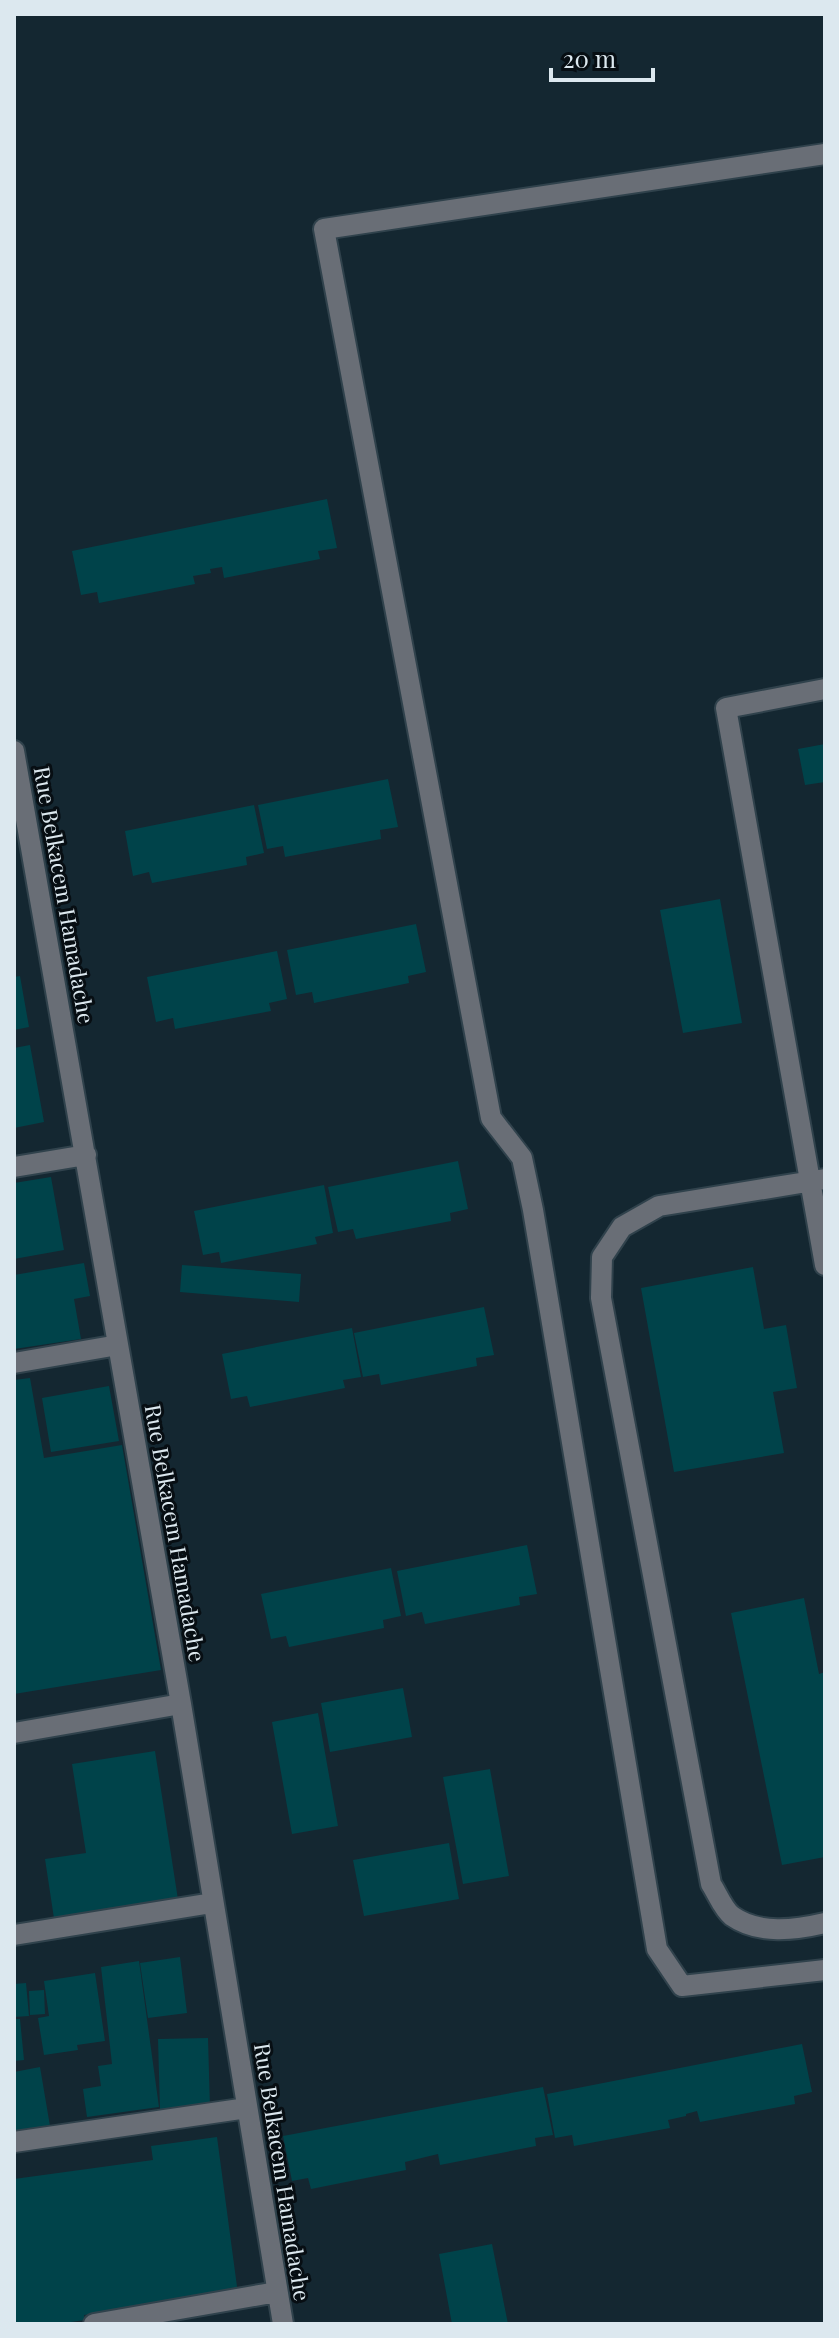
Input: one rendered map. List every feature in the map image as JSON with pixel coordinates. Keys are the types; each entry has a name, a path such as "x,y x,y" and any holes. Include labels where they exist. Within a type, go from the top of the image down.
{"street":[{"path":"825,154 324,229 491,1118 522,1158 533,1210 657,1949 682,1986 825,1970"},
{"path":"825,689 726,708 818,1180 825,1265"},
{"name":"Rue Belkacem Hamadache","path":"14,751 181,1704 283,2324"},
{"path":"14,875 36,870"},
{"path":"14,1167 86,1155"},
{"path":"818,1180 659,1206 622,1227 602,1257 601,1298 711,1884 730,1915 764,1929 797,1929 825,1923"},
{"path":"14,1363 118,1345"},
{"path":"14,1733 181,1704"},
{"path":"14,1935 212,1903"},
{"path":"14,2142 247,2108"},
{"path":"94,2324 277,2292"}],"building":[{"path":"327,499 337,548 318,551 320,559 224,578 222,567 210,569 211,573 193,576 195,584 99,603 97,592 81,595 72,551"},
{"path":"825,744 825,782 805,785 798,749"},
{"path":"388,779 398,827 380,830 381,839 285,857 283,846 267,849 258,805"},
{"path":"254,805 264,853 246,857 247,865 152,883 149,872 133,876 125,831"},
{"path":"720,899 742,1023 683,1033 660,910"},
{"path":"416,924 426,972 408,976 409,983 314,1003 312,992 296,995 287,950"},
{"path":"277,951 287,999 269,1003 271,1011 175,1029 173,1018 156,1022 147,977"},
{"path":"20,976 29,1027 14,1030 14,977"},
{"path":"30,1045 44,1122 14,1128 14,1048"},
{"path":"458,1161 468,1209 450,1213 451,1221 356,1239 353,1229 338,1232 328,1187"},
{"path":"51,1177 64,1250 14,1259 14,1183"},
{"path":"324,1185 333,1233 315,1237 317,1244 221,1263 219,1252 203,1255 194,1211"},
{"path":"84,1263 90,1296 74,1299 81,1339 14,1349 14,1275"},
{"path":"182,1265 301,1274 299,1302 180,1292"},
{"path":"753,1267 764,1329 786,1325 797,1388 773,1392 784,1453 674,1472 641,1288"},
{"path":"484,1307 494,1355 476,1358 477,1366 381,1385 379,1374 363,1377 354,1333"},
{"path":"352,1328 361,1377 343,1380 345,1388 250,1407 247,1396 231,1399 222,1354"},
{"path":"30,1378 44,1458 122,1445 161,1670 14,1694 14,1380"},
{"path":"109,1386 119,1441 51,1452 42,1398"},
{"path":"527,1545 537,1594 519,1597 520,1605 425,1624 422,1612 406,1616 397,1571"},
{"path":"391,1568 401,1616 383,1620 384,1628 289,1647 286,1636 271,1639 261,1594"},
{"path":"804,1598 819,1674 825,1672 825,1857 782,1865 731,1613"},
{"path":"403,1688 412,1737 330,1752 321,1703"},
{"path":"318,1713 338,1826 292,1834 272,1722"},
{"path":"155,1751 179,1906 55,1925 45,1859 86,1853 72,1764"},
{"path":"490,1769 509,1876 463,1884 443,1777"},
{"path":"449,1843 459,1899 364,1916 353,1860"},
{"path":"180,1957 187,2013 148,2018 140,1963"},
{"path":"139,1961 159,2107 87,2117 83,2089 101,2086 98,2066 112,2064 101,1967"},
{"path":"95,1973 105,2041 77,2045 78,2050 44,2055 38,2018 49,2016 44,1981"},
{"path":"26,1983 29,2016 14,2017 14,1984"},
{"path":"44,1990 45,2014 30,2015 29,1991"},
{"path":"14,2019 20,2019 24,2060 14,2061"},
{"path":"208,2038 210,2108 160,2110 158,2039"},
{"path":"802,2044 812,2092 794,2096 795,2104 700,2122 697,2111 668,2120 670,2128 574,2146 572,2135 555,2138 547,2094"},
{"path":"40,2067 50,2126 14,2132 14,2072"},
{"path":"543,2087 553,2135 535,2138 536,2146 440,2165 438,2154 405,2162 406,2170 311,2189 308,2178 292,2181 283,2136"},
{"path":"217,2137 238,2294 84,2315 85,2320 57,2324 14,2324 14,2179 153,2160 151,2146"},
{"path":"492,2244 508,2324 452,2324 439,2254"}]}
